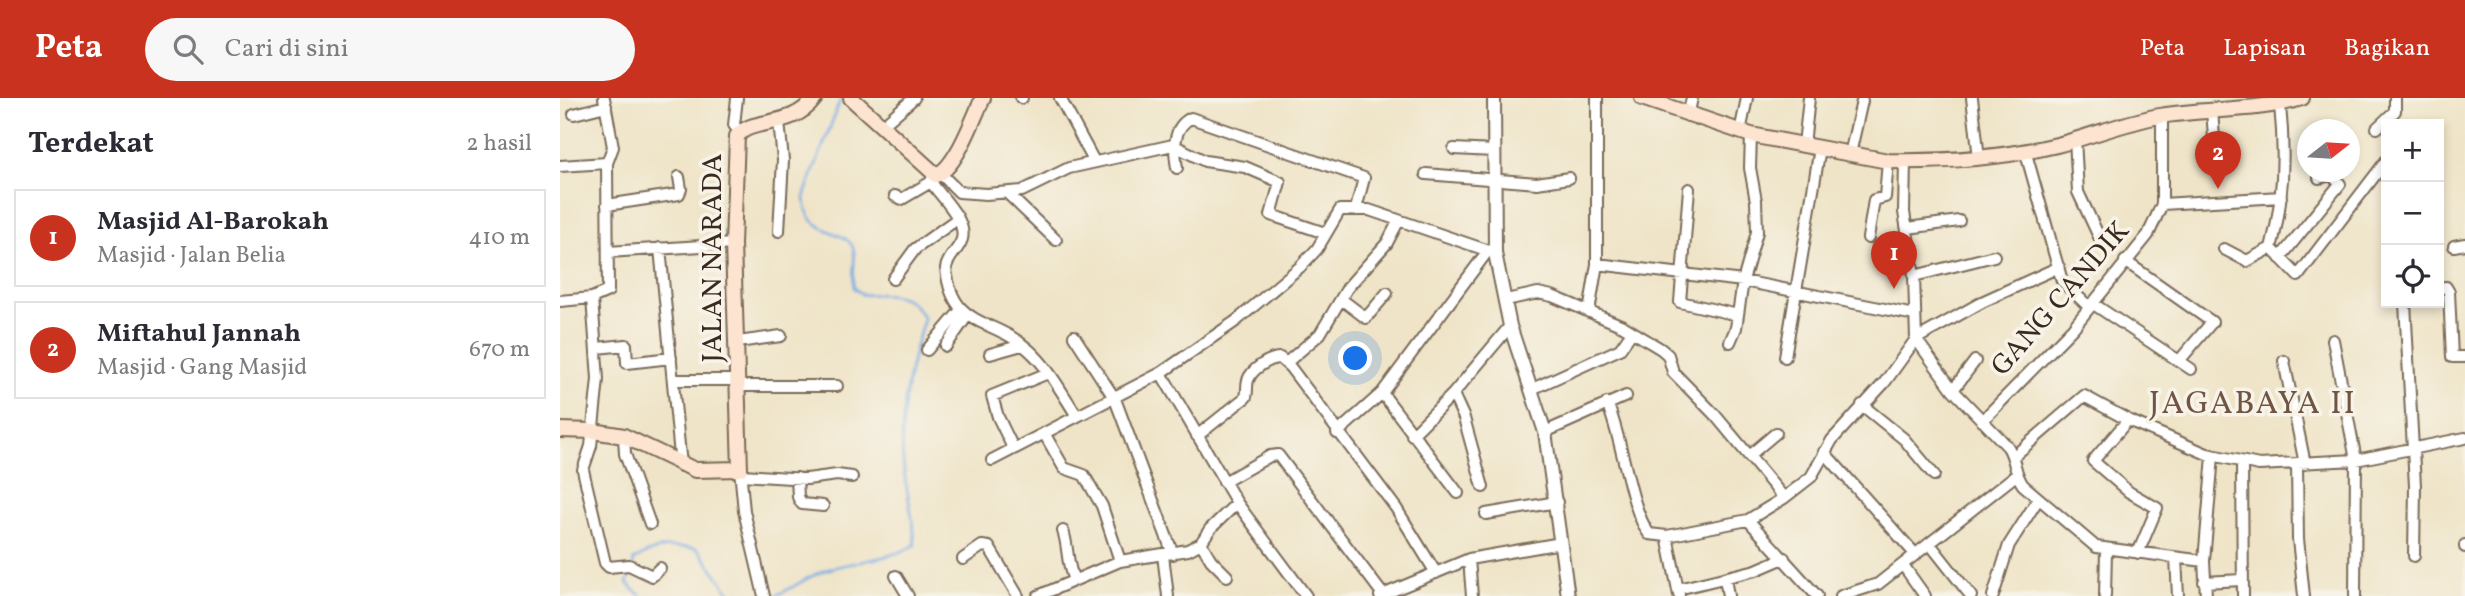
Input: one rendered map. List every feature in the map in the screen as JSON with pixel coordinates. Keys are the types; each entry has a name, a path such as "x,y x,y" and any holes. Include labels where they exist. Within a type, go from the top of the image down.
{"main road":[{"name":"JALAN NARADA","path":"740,472 733,244 736,142 740,132 800,114 815,98"},
{"path":"855,101 935,177 957,153 983,98"},
{"path":"1643,98 1688,116 1746,134 1888,161 1979,158 2025,150 2162,115 2212,109 2232,103 2280,105 2302,98"},
{"path":"560,430 624,436 681,466 705,471 740,472"}],"street":[{"path":"737,98 734,125 740,132"},
{"path":"882,126 914,98"},
{"path":"1060,98 1094,161"},
{"path":"1494,98 1491,253 1506,300 1510,326 1545,432 1557,502 1568,596"},
{"path":"1589,312 1597,264 1597,98"},
{"path":"1688,116 1692,98"},
{"path":"1730,342 1757,232 1756,201 1746,134 1746,98"},
{"path":"1804,145 1809,98"},
{"path":"1972,98 1979,158"},
{"path":"2377,128 2395,111 2395,98"},
{"path":"1850,154 1862,101"},
{"path":"560,301 593,298 608,291 607,163 613,147 605,102 574,114"},
{"path":"2271,248 2281,197 2283,139 2280,105"},
{"path":"2212,109 2214,138"},
{"name":"GANG CANDIK","path":"1982,421 2029,375 2148,235 2162,204 2162,115"},
{"path":"1177,168 1173,145 1183,122 1191,118 1252,138 1291,155 1364,178 1356,209"},
{"path":"779,122 783,160 779,232"},
{"path":"2075,138 2078,192 2101,241"},
{"path":"935,177 959,192 1008,194 1023,191 1069,167 1173,145 1205,161 1245,167 1280,183 1272,215 1325,233"},
{"path":"1785,357 1820,148"},
{"path":"1454,149 1494,151"},
{"path":"2025,150 2066,287 2191,369"},
{"path":"1868,237 1873,201 1885,197 1888,161"},
{"path":"1905,161 1916,339 1953,390 2008,447 2014,456 2016,475 2037,501 2086,541 2106,551 2204,561"},
{"path":"560,166 607,163"},
{"path":"2271,248 2298,276 2381,168"},
{"path":"1426,174 1537,183 1569,178"},
{"path":"607,205 676,196 681,189 679,177"},
{"path":"895,196 902,199 935,177"},
{"path":"935,177 957,219 962,236 946,268 951,292 964,313 1022,345 1048,373 1077,416"},
{"path":"2280,258 2339,186 2336,182"},
{"path":"1689,189 1681,304 1738,315"},
{"path":"1008,194 1056,240"},
{"path":"2162,204 2281,197"},
{"path":"992,460 1161,373 1236,321 1300,267 1317,249 1337,212 1369,210 1491,253"},
{"path":"893,279 915,249 957,219"},
{"path":"1908,228 1959,221"},
{"path":"1286,363 1320,334 1341,299 1387,243 1398,222"},
{"path":"608,252 733,244"},
{"path":"660,248 681,466"},
{"path":"2224,249 2247,261 2271,248"},
{"path":"1337,433 1382,393 1491,253"},
{"path":"1914,276 1994,256"},
{"path":"2125,261 2212,322 2179,361"},
{"path":"1597,264 1743,282 1915,315"},
{"path":"1608,403 1619,430 1640,518 1648,534 1667,536 1748,520 1784,498 1811,477 1824,452 1862,405 1885,382 1916,339 1984,301 2059,267"},
{"path":"2444,287 2449,292 2452,357 2465,357"},
{"path":"1341,299 1366,318 1387,293"},
{"path":"1506,300 1543,293 1632,332 1668,355 1674,372 1750,455 1784,498"},
{"path":"593,298 597,348 593,431 592,446 583,470 605,563 609,567 629,565 649,575 656,575 660,568"},
{"path":"2404,308 2412,450 2414,556"},
{"path":"946,346 964,313"},
{"path":"927,350 964,313"},
{"path":"1412,435 1453,394 1510,326"},
{"path":"1532,389 1620,348 1632,332"},
{"path":"738,342 781,336"},
{"path":"1074,336 1115,399 1168,554 1168,596"},
{"path":"2333,340 2356,460 2355,596"},
{"path":"597,348 626,345 627,363 671,358"},
{"path":"990,354 1022,345"},
{"path":"1197,436 1246,397 1248,379 1259,368 1275,358 1286,363 1396,508 1436,573"},
{"path":"2284,360 2301,465 2298,539 2304,596"},
{"path":"1953,390 1975,361"},
{"path":"1013,448 992,396 1048,373"},
{"path":"1161,373 1237,502 1306,596"},
{"path":"673,380 838,386"},
{"path":"1382,393 1458,493"},
{"path":"1453,394 1464,418 1483,487"},
{"path":"1545,432 1626,396"},
{"path":"2014,456 2081,397 2089,398 2128,420 2213,456 2242,463 2301,465 2356,460 2465,438"},
{"path":"1862,405 1904,439 1934,475"},
{"path":"2128,420 2094,461 2123,488 2158,508 2138,553"},
{"path":"1044,433 1064,468 1084,475 1102,506 1120,561"},
{"path":"1750,455 1776,433"},
{"path":"624,436 625,454 650,524"},
{"path":"1824,452 1916,555"},
{"path":"1224,482 1269,456 1278,455 1383,596 1469,559 1561,543"},
{"path":"2206,596 2204,561 2213,456"},
{"path":"2242,463 2243,596"},
{"path":"763,593 744,511 740,472 797,478 852,477"},
{"path":"1850,594 1874,586 2016,475"},
{"path":"797,478 798,497 802,504 823,506"},
{"path":"1993,596 2008,545 2037,501"},
{"path":"1038,596 1120,561 1168,554 1201,543 1210,529 1237,502"},
{"path":"1486,514 1557,502"},
{"path":"1748,520 1762,539 1784,558 1817,596"},
{"path":"1063,531 1068,547 1067,563 1074,580"},
{"path":"1667,536 1679,593 1784,558"},
{"path":"1201,543 1211,560 1227,576"},
{"path":"1930,544 1971,596"},
{"path":"964,559 982,545 989,547 1018,596"},
{"path":"2105,596 2106,551"},
{"path":"2175,558 2178,596"},
{"path":"1469,559 1472,596"},
{"path":"1903,565 1925,596"},
{"path":"897,576 908,596"},
{"path":"1725,578 1728,596"},
{"path":"2204,582 2242,580"}],"waterway":[{"path":"774,596 822,571 894,554 915,545 904,470 902,432 909,374 924,319 919,310 906,299 882,294 863,295 854,288 853,248 849,241 817,225 806,208 805,194 841,98"},
{"path":"633,565 634,560 658,549 698,549 731,594 743,596"},
{"path":"631,571 627,583 641,596"}],"place":[{"name":"Miftahul Jannah","path":"2218,189"},
{"name":"Masjid Al-Barokah","path":"1894,289"}],"district":[{"name":"JAGABAYA II","path":"2253,405"}]}
